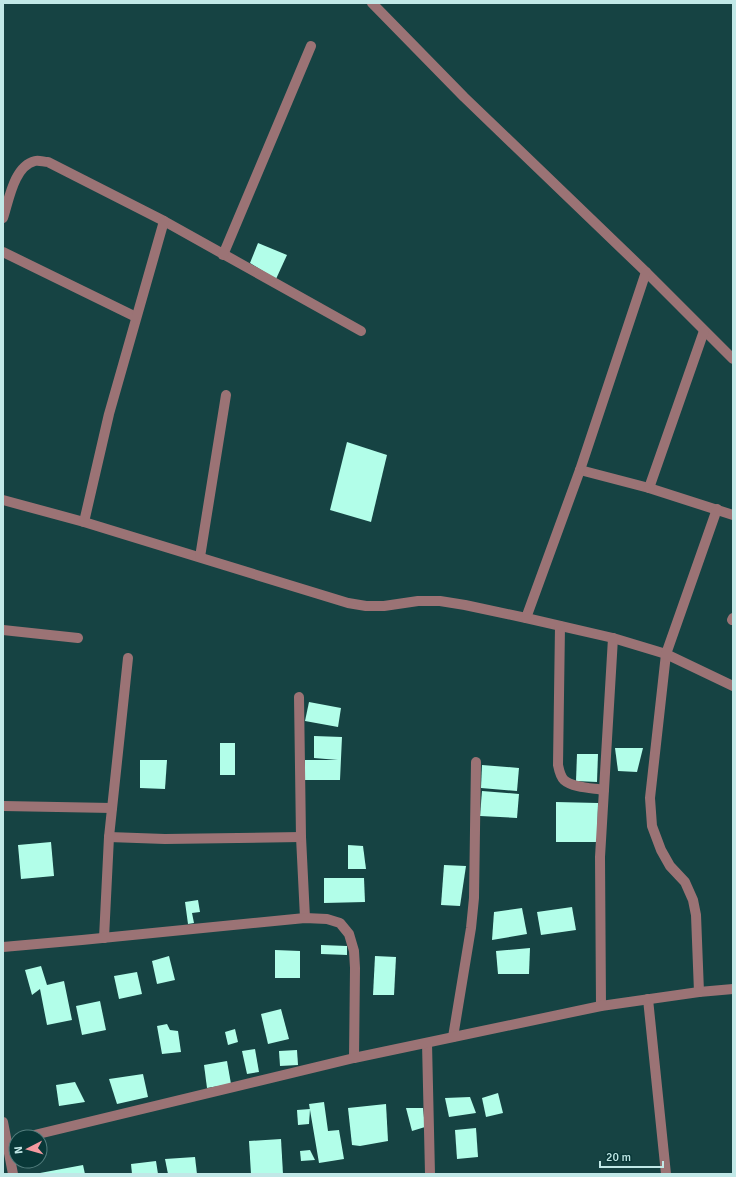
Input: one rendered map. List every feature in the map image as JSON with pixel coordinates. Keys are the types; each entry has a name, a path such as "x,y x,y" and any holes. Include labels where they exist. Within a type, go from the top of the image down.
{"street":[{"path":"372,3 464,97 646,272 733,359"},
{"path":"223,255 311,46"},
{"path":"3,218 18,173 27,165 36,161 48,162 164,221 360,331"},
{"path":"84,522 109,414 164,221"},
{"path":"3,252 136,317"},
{"path":"526,618 580,470 646,272"},
{"path":"649,488 704,331"},
{"path":"200,557 226,395"},
{"path":"580,470 649,488 733,515"},
{"path":"3,500 84,522 348,603 366,606 384,606 418,601 440,601 526,618 613,638 666,654 733,686"},
{"path":"699,992 696,915 693,900 685,882 670,866 661,850 652,826 650,798 666,654 717,509"},
{"path":"560,626 559,769 564,779 569,783 577,786 604,790"},
{"path":"3,630 78,638"},
{"path":"601,1006 600,858 613,638"},
{"path":"104,938 109,837 128,658"},
{"path":"299,697 301,837 305,918"},
{"path":"453,1037 471,928 474,898 476,762"},
{"path":"3,806 112,808"},
{"path":"109,837 165,839 301,837"},
{"path":"3,947 305,918 327,918 340,923 349,934 354,951 354,1058"},
{"path":"48,1132 354,1058 601,1006 699,992 733,989"},
{"path":"648,999 666,1174"},
{"path":"427,1043 430,1174"},
{"path":"3,1122 8,1138"}],"building":[{"path":"258,243 287,255 276,279 250,263"},
{"path":"347,442 387,455 371,522 330,510"},
{"path":"309,702 341,708 338,727 305,721"},
{"path":"314,736 342,737 340,780 305,780 305,760 338,760 314,758"},
{"path":"220,743 235,743 235,775 220,775"},
{"path":"615,748 643,748 637,772 618,771"},
{"path":"577,754 598,754 597,782 576,781"},
{"path":"140,760 167,760 165,789 140,788"},
{"path":"482,765 519,768 517,791 481,788"},
{"path":"482,791 519,794 517,818 480,816"},
{"path":"556,802 598,803 597,842 556,842"},
{"path":"51,842 54,876 21,879 18,845"},
{"path":"348,845 363,846 366,869 348,869"},
{"path":"444,865 466,866 460,906 441,905"},
{"path":"324,878 364,878 365,902 324,903"},
{"path":"198,900 200,912 192,913 194,923 188,924 185,902"},
{"path":"572,907 576,930 541,935 537,912"},
{"path":"522,908 527,934 492,940 494,912"},
{"path":"321,945 347,946 347,955 321,954"},
{"path":"530,948 529,974 498,974 496,951"},
{"path":"275,950 300,951 300,978 275,978"},
{"path":"169,956 175,980 157,984 152,961"},
{"path":"375,956 396,957 394,995 373,995"},
{"path":"41,966 47,985 64,981 72,1020 47,1025 40,989 32,995 25,970"},
{"path":"137,972 142,994 119,999 114,976"},
{"path":"100,1001 106,1030 82,1035 76,1006"},
{"path":"281,1009 289,1039 268,1044 261,1014"},
{"path":"167,1024 170,1030 178,1031 181,1052 162,1054 157,1026"},
{"path":"235,1029 238,1042 228,1045 225,1032"},
{"path":"255,1049 259,1072 247,1074 242,1051"},
{"path":"297,1050 298,1065 280,1066 279,1051"},
{"path":"227,1061 231,1084 207,1088 204,1065"},
{"path":"143,1074 148,1097 117,1104 109,1079"},
{"path":"75,1082 85,1102 59,1106 56,1085"},
{"path":"498,1093 503,1113 486,1117 482,1098"},
{"path":"470,1097 476,1113 449,1117 445,1098"},
{"path":"324,1102 328,1131 339,1130 344,1159 319,1163 309,1104"},
{"path":"386,1104 388,1141 360,1146 352,1145 348,1108"},
{"path":"406,1108 423,1108 425,1127 412,1131"},
{"path":"310,1109 309,1124 298,1125 297,1110"},
{"path":"476,1128 478,1157 457,1159 455,1130"},
{"path":"281,1139 283,1174 251,1174 249,1141"},
{"path":"310,1150 315,1160 301,1161 300,1151"},
{"path":"195,1157 197,1174 168,1174 165,1159"},
{"path":"156,1161 158,1174 132,1174 131,1164"},
{"path":"83,1165 85,1174 40,1174 40,1173"}]}
